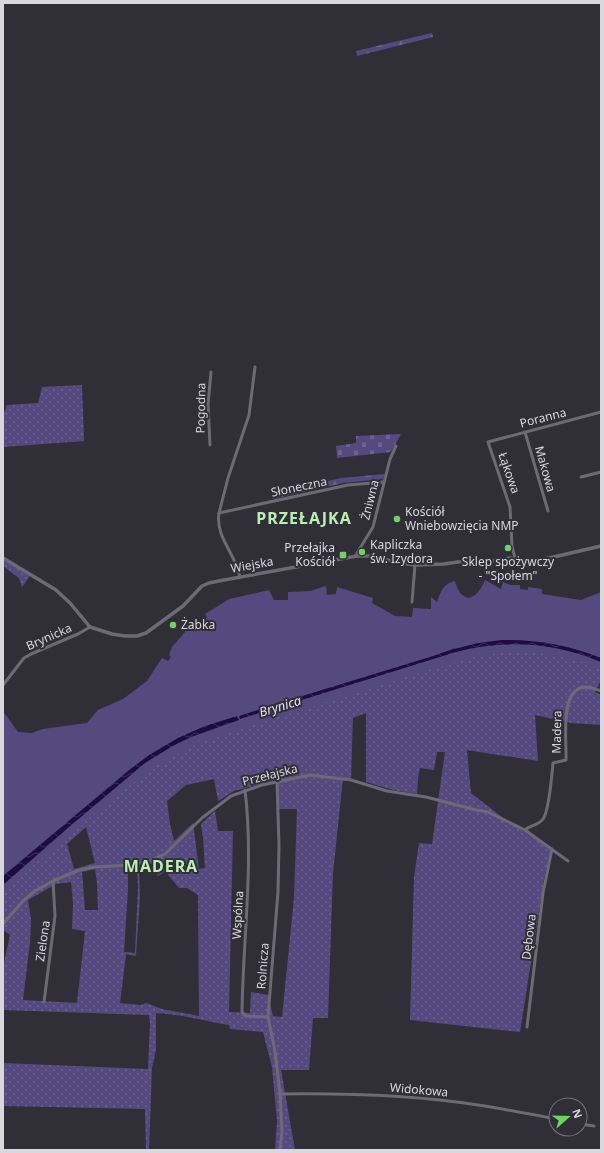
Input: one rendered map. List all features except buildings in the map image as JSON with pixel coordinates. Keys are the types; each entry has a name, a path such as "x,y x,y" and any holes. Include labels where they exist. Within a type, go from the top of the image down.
{"street":[{"path":"240,577 238,565 221,533 218,520 228,478 249,415 255,367"},
{"name":"Pogodna","path":"210,445 208,404 211,372"},
{"name":"Poranna","path":"488,442 601,412"},
{"name":"Makowa","path":"525,432 548,511"},
{"name":"Łąkowa","path":"488,442 510,508 512,546 515,558"},
{"name":"Żniwna","path":"357,556 357,553 373,527 390,459 396,446"},
{"path":"581,478 601,472"},
{"name":"Słoneczna","path":"219,513 348,485 384,482"},
{"name":"Wiejska","path":"90,627 112,634 139,636 146,633 183,606 202,586 209,583 357,556 372,556 398,563 415,565 439,565 467,561 491,561 515,558 532,562 601,546"},
{"path":"3,558 56,590 70,603 90,627"},
{"path":"412,602 415,565"},
{"name":"Brynicka","path":"3,685 24,658 78,634 90,627"},
{"name":"Madera","path":"525,830 526,828 537,825 544,818 553,763 566,760 566,717 569,698 574,692 583,688 593,687 601,691"},
{"name":"Przełajska","path":"3,924 23,901 36,891 53,882 79,870 95,866 130,866 150,861 165,854 202,818 225,800 245,790 310,774 351,780 387,791 426,797 488,812 525,830 568,861"},
{"name":"Rolnicza","path":"277,782 279,845 278,892 268,1017 275,1051 280,1094 282,1132 280,1150"},
{"name":"Wspólna","path":"245,790 249,819 250,868 242,978 242,1012 245,1016 249,1017 268,1017"},
{"name":"Dębowa","path":"527,1027 544,894 552,849"},
{"name":"Zielona","path":"44,1002 55,916 53,882"},
{"name":"Widokowa","path":"280,1094 339,1093 426,1099 478,1105 548,1118"},
{"path":"588,1125 594,1126"}],"green space":[{"path":"432,33 433,37 357,56 356,51"},
{"path":"82,385 84,441 3,447 3,413 7,405 38,403 42,387"},
{"path":"401,434 391,452 337,458 336,446 356,443 356,436"},
{"path":"385,474 383,479 343,483 273,499 272,494 341,478"},
{"path":"3,560 30,576 22,587 19,578 3,566"},
{"path":"485,580 501,589 503,582 510,585 520,585 520,589 528,590 528,587 542,589 542,594 581,600 601,592 601,669 569,658 536,653 509,652 471,657 214,737 190,747 149,770 94,814 3,891 3,711 18,732 32,733 43,729 87,723 98,710 123,699 147,681 162,658 168,661 171,657 169,655 172,647 192,624 195,628 207,618 205,614 229,599 269,590 274,600 288,600 288,592 310,591 326,586 327,595 336,594 337,587 373,598 372,603 395,616 412,617 413,608 431,609 431,597 437,602 443,588 451,582 455,581 459,591 468,598 477,594"},
{"path":"513,651 551,652 601,668 601,680 595,692 601,695 601,725 571,723 535,715 538,761 467,750 471,793 511,824 523,830 551,850 544,879 520,1032 410,1020 414,877 419,843 432,844 445,752 437,752 434,770 420,768 417,794 393,790 366,782 366,713 353,718 351,779 343,778 333,873 328,1018 313,1018 309,1070 281,1070 295,1150 275,1150 277,1121 272,1067 263,1032 230,1029 229,1025 174,1015 156,1013 156,1050 152,1068 149,1150 146,1150 145,1109 3,1106 3,1063 148,1069 150,1024 149,1015 3,1010 3,967 10,935 3,930 3,890 93,813 149,769 189,746 214,736 471,656","holes":["214,779 218,801 234,791 276,780 277,809 297,809 294,898 282,1017 273,1016 268,995 251,992 250,1013 229,1012 233,831 218,831 215,811 201,824 205,868 199,869 193,823 174,841 167,801 186,785","86,827 95,863 74,869 67,844","154,863 155,866 153,868 158,876 165,871 179,888 187,888 198,895 199,1016 162,1009 146,1003 141,1005 120,1003 126,954 136,956 140,896 139,868","128,868 137,868 138,887 135,953 124,952","95,869 98,910 85,910 82,872","71,882 73,903 72,929 85,931 77,1003 23,1000 30,942 31,920 28,900 56,884"]}],"water":[{"name":"Brynica","path":"502,640 540,642 565,646 601,658 601,662 565,650 547,647 511,644 493,645 456,652 240,719 239,716 261,709 262,706 263,708 433,656 454,648"},
{"path":"237,716 239,720 191,737 145,763 3,885 3,876 149,755 178,738 205,726"}],"place":[{"name":"Kościół Wniebowzięcia NMP","path":"397,519"},
{"name":"Sklep spożywczy - \"Społem\"","path":"508,548"},
{"name":"Kapliczka św. Izydora","path":"362,552"},
{"name":"Przełajka Kościół","path":"343,555"},
{"name":"Żabka","path":"173,625"}],"district":[{"name":"PRZEŁAJKA","path":"304,518"},
{"name":"MADERA","path":"161,866"}]}
